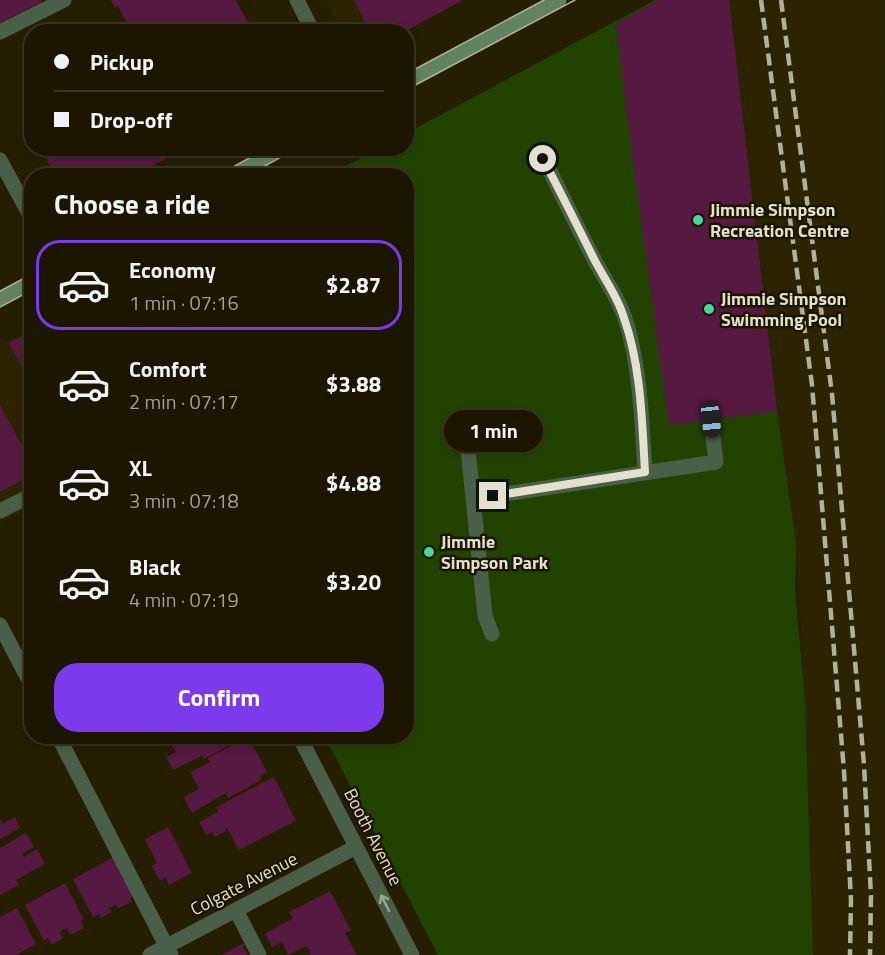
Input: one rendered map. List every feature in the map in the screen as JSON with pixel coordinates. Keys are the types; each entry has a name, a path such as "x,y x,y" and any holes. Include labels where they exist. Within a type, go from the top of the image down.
{"main road":[{"path":"414,78 560,0"},
{"path":"245,168 267,156"},
{"path":"0,299 24,286"}],"street":[{"path":"0,33 64,0"},
{"path":"297,0 309,24"},
{"path":"0,159 24,204"},
{"path":"543,159 625,318 643,424 645,472"},
{"path":"473,499 716,462 711,420"},
{"path":"468,449 485,616 492,633"},
{"path":"0,511 24,499"},
{"path":"0,625 24,671"},
{"path":"62,744 168,951"},
{"name":"Booth Avenue","path":"303,744 412,955"},
{"name":"Colgate Avenue","path":"150,955 168,951 236,910 356,847"},
{"path":"236,910 259,955"}],"shaded area":[{"path":"325,0 463,0 414,27 414,24 337,24"},
{"path":"729,0 884,0 885,955 813,955 805,701 796,542 777,411"},
{"path":"24,333 24,510 0,523 0,345"}],"green space":[{"name":"Jimmie Simpson Park","path":"655,0 729,0 777,411 796,542 795,589 805,701 813,955 438,955 329,744 414,744 414,168 342,168 365,156 414,156 414,129"}],"building":[{"path":"0,0 41,0 42,2 0,23"},
{"path":"111,0 236,0 249,24 128,24 118,6 115,8"},
{"path":"354,0 463,0 414,27 414,24 366,24"},
{"name":"Jimmie Simpson Recreation Centre","path":"659,0 729,0 777,411 669,425 616,24"},
{"path":"45,156 170,156 149,168 51,168"},
{"path":"24,335 24,371 9,343"},
{"path":"0,405 24,449 24,479 0,492"},
{"path":"172,744 232,744 204,759 202,756 173,770 166,757 176,752"},
{"path":"234,744 243,746 252,744 267,772 260,776 261,780 228,798 226,793 192,813 184,797 199,789 190,772 210,762 208,758"},
{"path":"274,777 296,821 239,850 227,828 215,837 213,832 206,835 199,822 218,812 216,807"},
{"path":"15,817 20,828 0,839 0,819 3,824"},
{"path":"168,827 192,873 169,885 165,877 160,881 152,866 157,863 145,839"},
{"path":"26,833 34,847 22,853 24,857 37,849 45,864 16,880 19,885 0,895 0,848"},
{"path":"114,857 134,895 130,898 132,902 118,908 116,905 109,908 112,912 101,918 99,914 93,917 73,879"},
{"path":"65,883 84,920 81,921 84,928 70,935 67,928 59,932 63,938 51,945 48,938 44,941 25,905"},
{"path":"330,891 351,930 345,933 357,955 308,955 311,953 307,946 288,955 282,942 272,947 265,934 293,918 289,912"},
{"path":"17,908 36,944 16,955 0,955 0,917"},
{"path":"244,943 243,947 248,955 221,955"}],"tram line":[{"path":"414,70 544,0"},
{"path":"414,86 575,0"},
{"path":"231,168 253,156"},
{"path":"261,168 283,156"},
{"path":"0,291 24,278"},
{"path":"0,307 24,294"}],"railway":[{"path":"761,0 812,385 844,771 851,900 850,955"},
{"path":"781,0 832,394 864,765 871,896 870,955"}],"place":[{"name":"Jimmie Simpson Recreation Centre","path":"698,220"},
{"name":"Jimmie Simpson Swimming Pool","path":"709,309"},
{"name":"Jimmie Simpson Park","path":"429,552"}],"route":[{"path":"493,496 645,472 643,424 625,318 543,159"}]}
